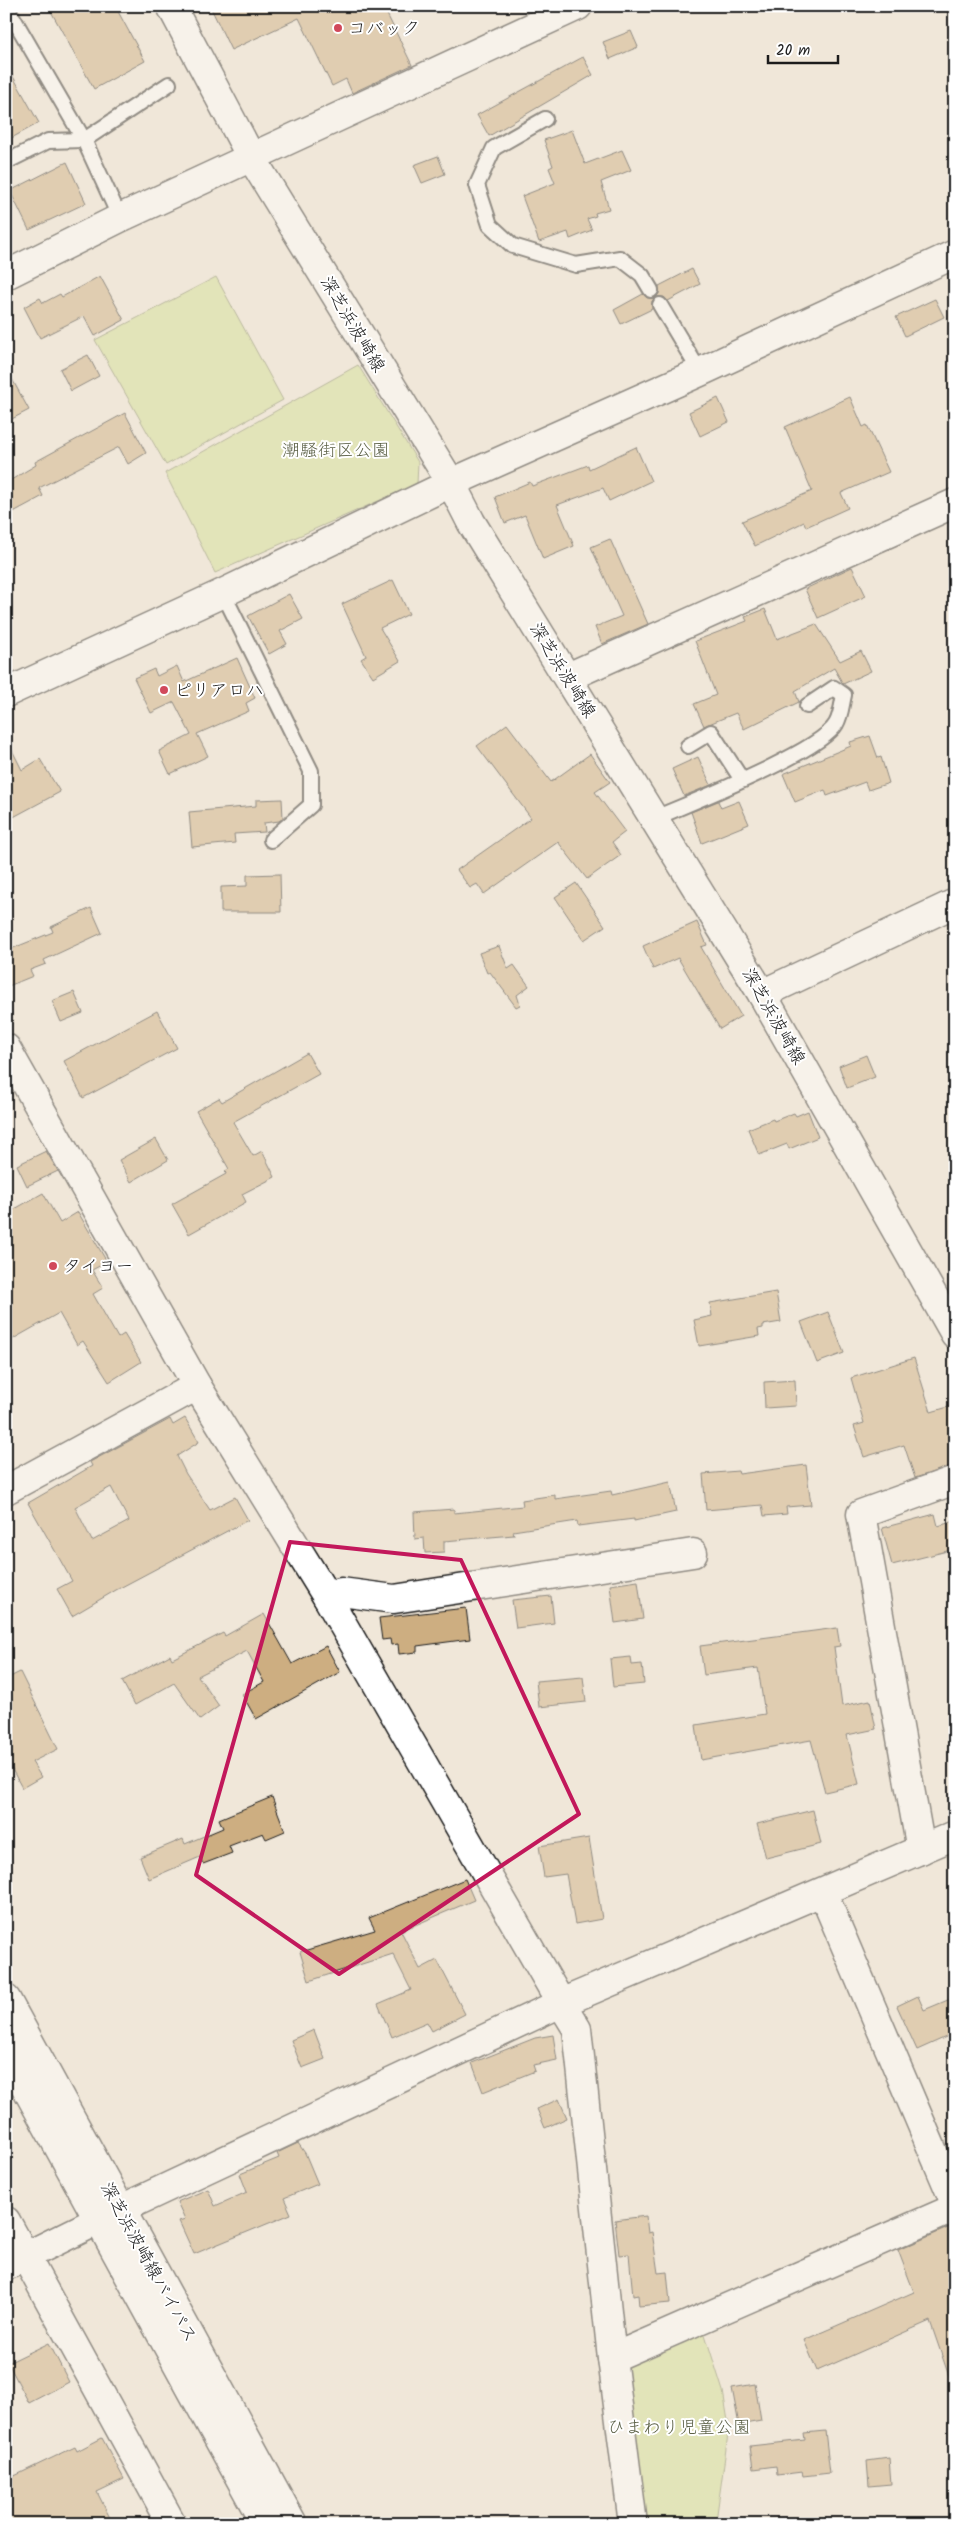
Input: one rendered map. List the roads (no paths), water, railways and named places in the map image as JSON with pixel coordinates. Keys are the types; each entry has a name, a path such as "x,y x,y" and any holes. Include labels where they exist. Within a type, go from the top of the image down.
{"street":[{"name":"深芝浜波崎線","path":"171,6 251,157 451,483 471,522 762,994 952,1322"},
{"path":"6,276 120,218 578,6"},
{"path":"6,693 223,593 451,483 700,372 955,254"},
{"path":"568,677 955,503"},
{"path":"762,994 955,903"},
{"path":"6,1048 197,1386 327,1598 577,2029 612,2358 633,2524"},
{"path":"6,1490 197,1386"},
{"path":"920,1850 861,1514 955,1480"},
{"path":"327,1598 341,1592 394,1599 693,1553"},
{"path":"16,2261 561,2003 823,1893 955,1835"},
{"path":"823,1893 955,2203"},
{"name":"深芝浜波崎線バイパス","path":"6,1999 110,2215 265,2524"},
{"name":"深芝浜波崎線バイパス","path":"6,2051 110,2215 293,2524"},
{"path":"612,2358 955,2208"},
{"path":"6,2221 16,2261 172,2524"}],"lane":[{"path":"8,9 84,140 120,218"},
{"path":"6,162 48,141 84,140 169,84"},
{"path":"545,119 494,148 477,185 490,224 513,246 576,265 620,258 642,275 652,290"},
{"path":"660,305 700,372"},
{"path":"223,593 311,771 311,805 271,840"},
{"path":"655,818 742,780 811,746 836,724 844,695 834,688 806,706"},
{"path":"688,746 711,732 742,780"}],"place":[{"name":"コバック","path":"338,28"},
{"name":"ピリアロハ","path":"164,690"},
{"name":"タイヨー","path":"53,1266"}],"park label":[{"name":"潮騒街区公園","path":"336,450"},
{"name":"ひまわり児童公園","path":"679,2427"}]}
